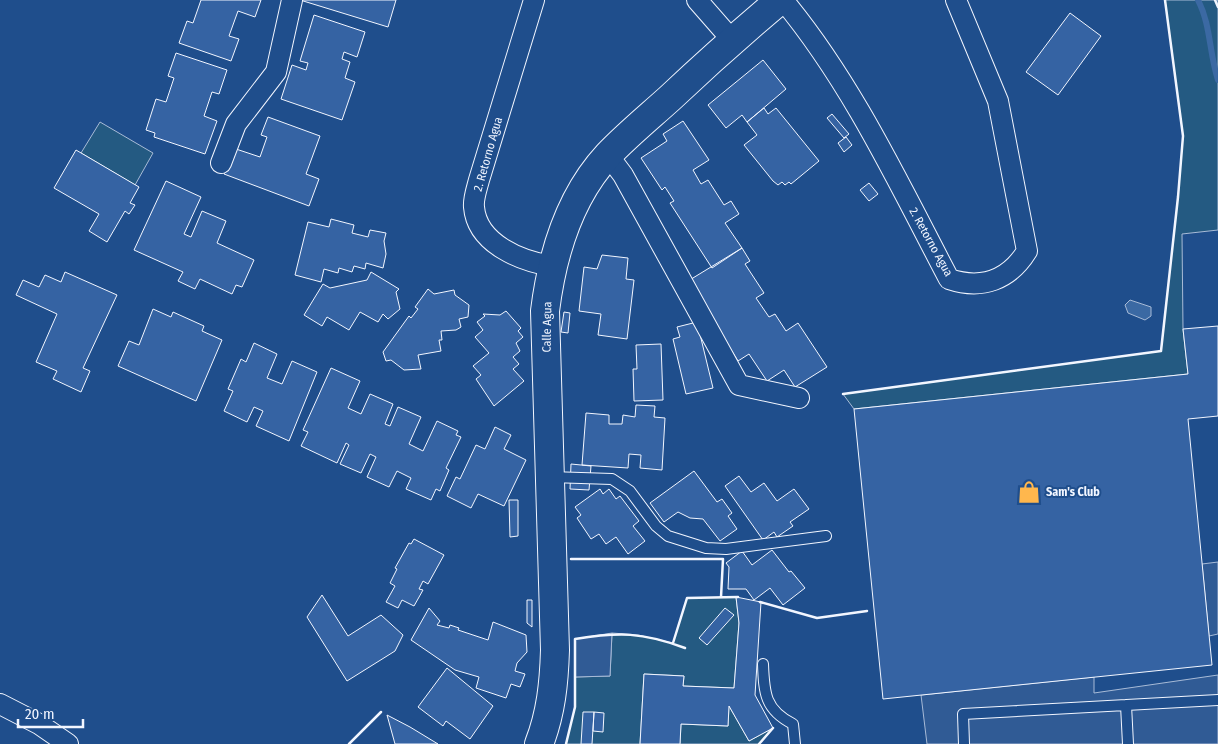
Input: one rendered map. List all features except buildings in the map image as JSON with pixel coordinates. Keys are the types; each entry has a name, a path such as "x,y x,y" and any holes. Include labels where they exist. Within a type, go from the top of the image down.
{"street":[{"path":"221,162 236,124 276,72 292,0"},
{"name":"2. Retorno Agua","path":"534,0 479,180 474,206 480,226 488,237 502,248 532,263 552,266"},
{"path":"698,0 732,40"},
{"name":"Calle Agua","path":"539,744 547,723 554,689 555,650 545,311 552,266 568,219 580,196 608,156 732,40 782,0"},
{"name":"2. Retorno Agua","path":"782,0 808,30 877,142 949,279 960,283 982,284 1004,276 1017,265 1027,251 998,101 956,0"},
{"path":"608,156 623,175 738,385 799,398"},
{"path":"0,704 39,724 68,744"}],"lane":[{"path":"549,477 612,479 630,491 656,526 668,536 706,548 726,549 826,536"},
{"path":"763,664 766,698 776,714 793,724 795,744"},
{"path":"964,744 962,714 1218,700"},
{"path":"1126,705 1128,744"}],"shaded area":[{"path":"1165,0 1218,0 1218,230 1182,234 1183,329 1188,374 854,409 843,394 1161,351 1183,136"},
{"path":"100,122 153,153 135,185 81,153"},
{"path":"1130,300 1151,307 1151,316 1145,320 1128,313 1125,305"},
{"path":"1218,562 1218,634 1209,636 1202,564"},
{"path":"736,597 739,623 734,688 683,686 684,676 644,674 640,744 566,744 575,707 575,677 610,676 612,633 638,635 673,643 687,598"},
{"path":"612,633 610,676 575,677 575,639"},
{"path":"1218,675 1218,744 927,744 921,695 1094,677 1094,693"},
{"path":"729,706 749,741 773,728 759,744 680,744 681,724 728,726"}],"waterway":[{"path":"1198,0 1208,29 1218,80"}],"wall":[{"path":"843,394 1161,351 1183,136 1165,0"},
{"path":"1215,0 1218,7"},
{"path":"571,559 723,559 721,597"},
{"path":"673,643 687,598 738,597"},
{"path":"760,602 817,618 867,611"},
{"path":"566,744 575,707 575,639 605,635 643,636 685,648"},
{"path":"349,744 381,712"},
{"path":"759,744 773,728"}],"place":[{"name":"Sam's Club","path":"1029,492"}]}
